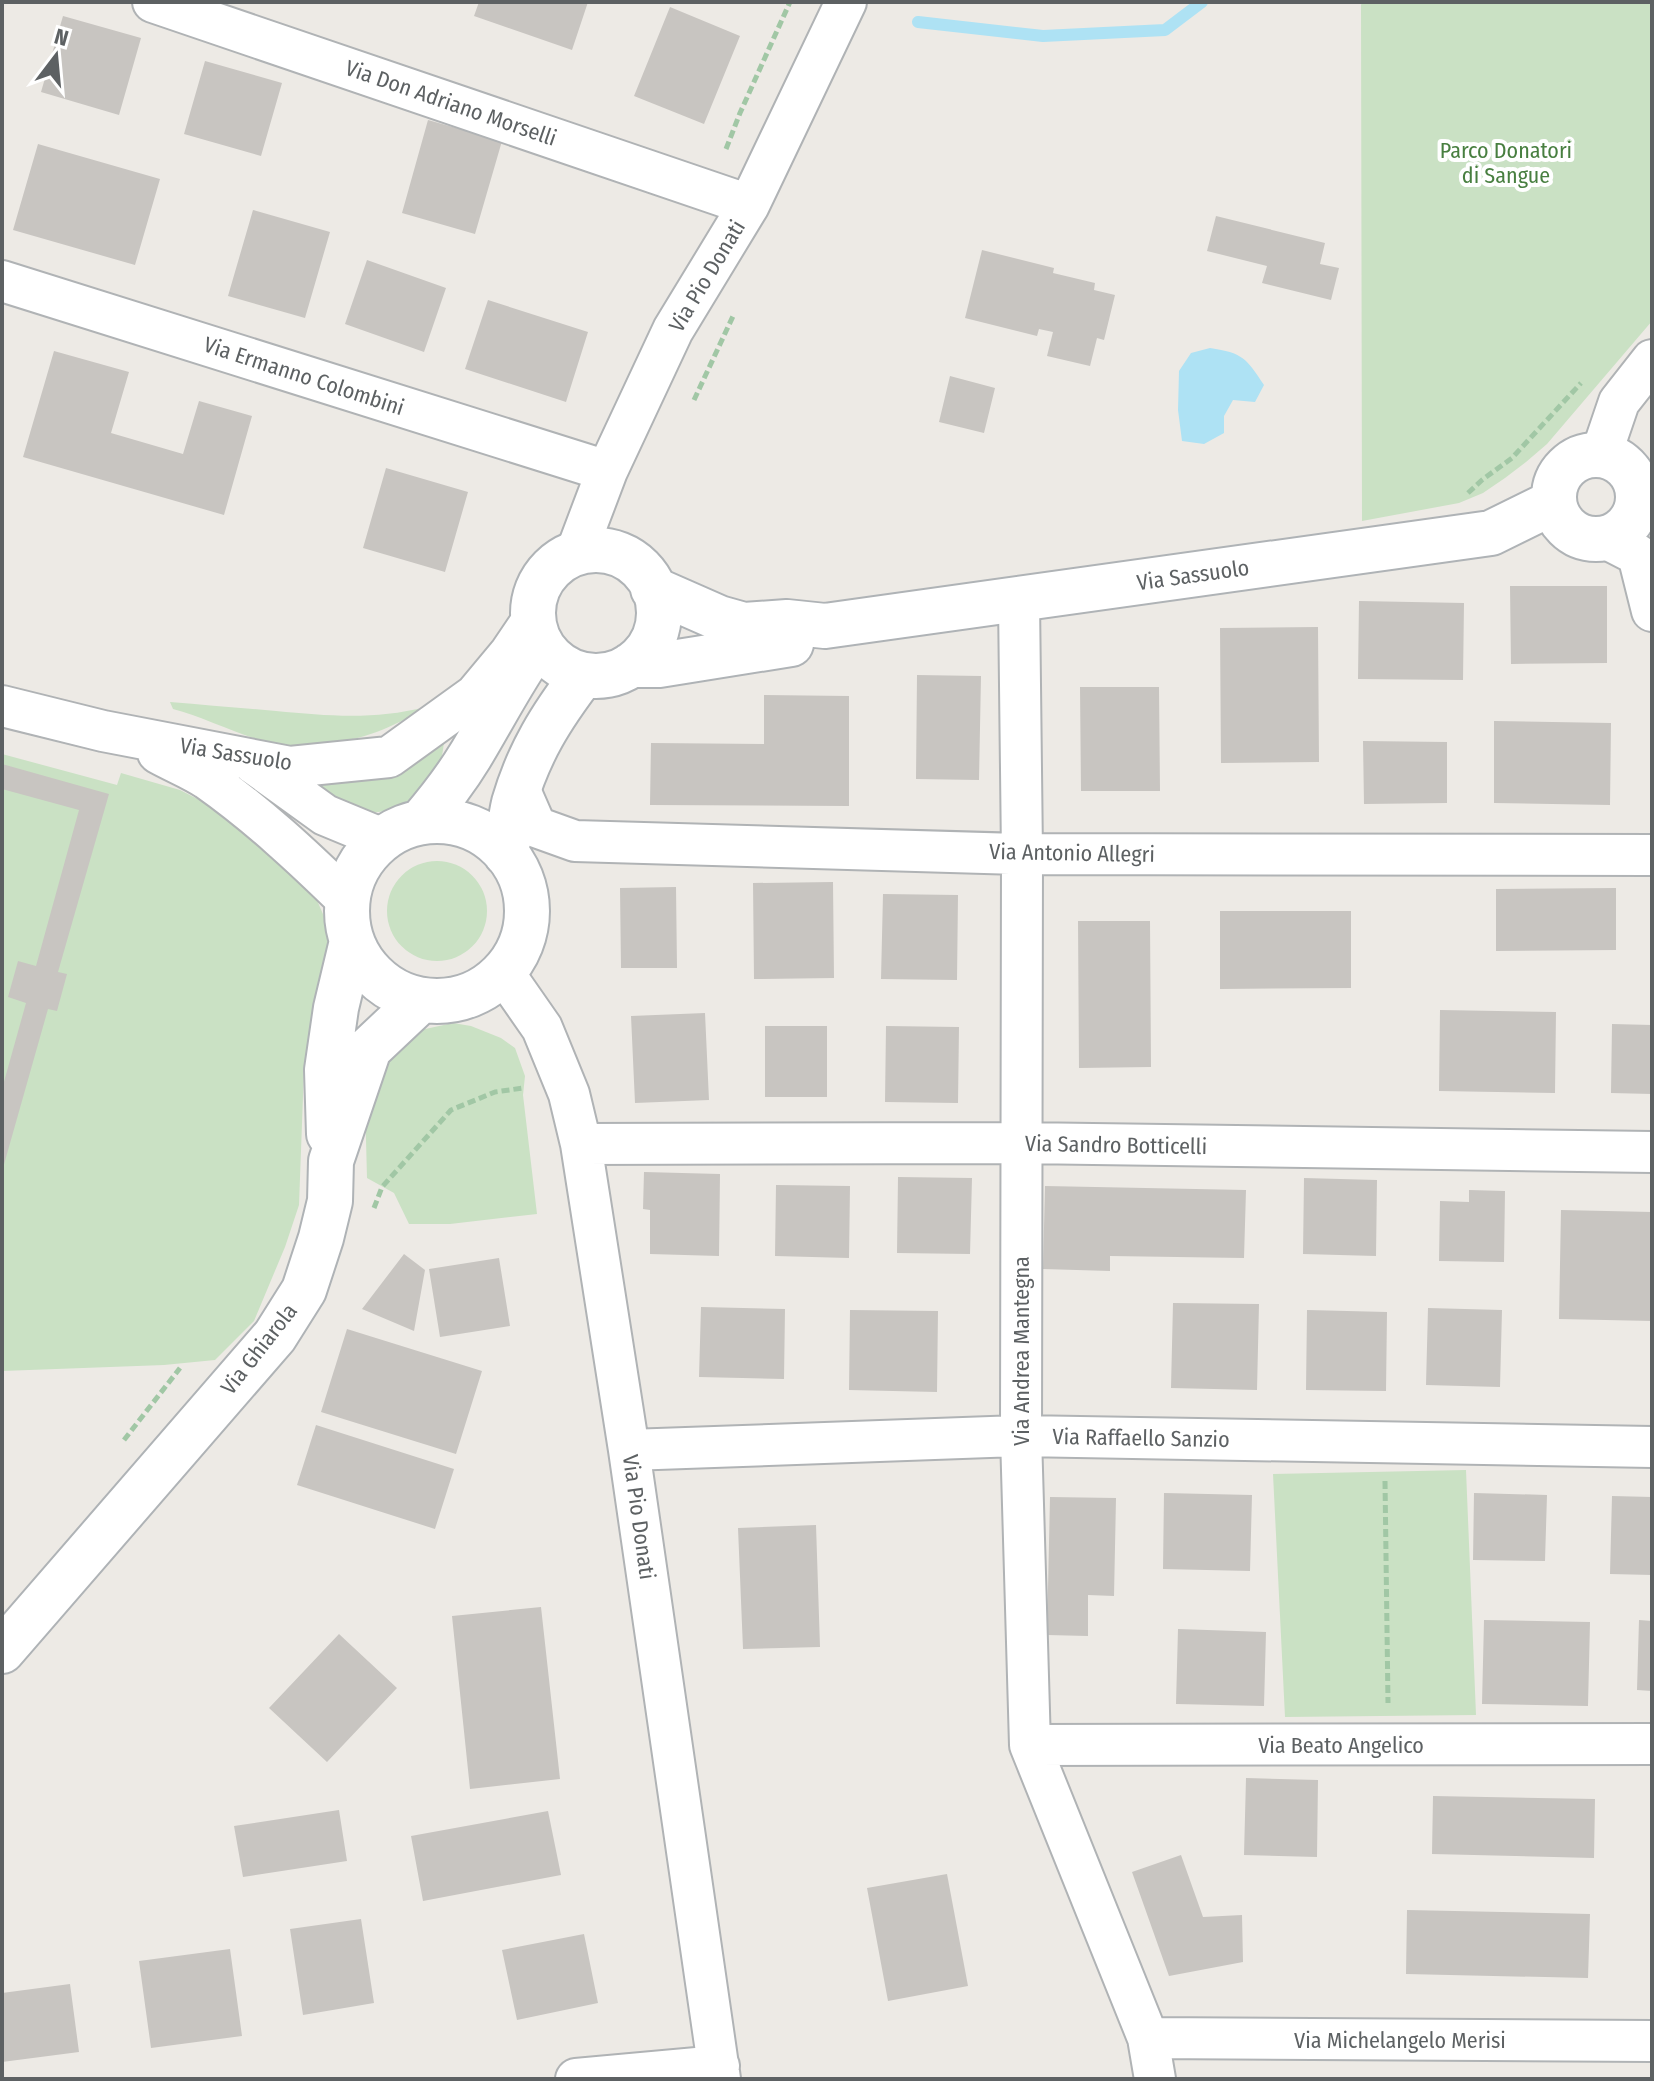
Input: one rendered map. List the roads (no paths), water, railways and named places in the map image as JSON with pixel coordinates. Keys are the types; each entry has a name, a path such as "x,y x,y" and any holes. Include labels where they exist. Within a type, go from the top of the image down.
{"street":[{"name":"Via Don Adriano Morselli","path":"153,2 749,205"},
{"name":"Via Pio Donati","path":"576,553 607,471 673,330 749,205 846,2"},
{"name":"Via Ermanno Colombini","path":"2,281 607,471"},
{"path":"1652,360 1619,402 1626,465 1638,489 1638,501 1629,529 1652,611"},
{"path":"1626,465 1588,456 1576,460 1559,477 1554,489 1554,502 1558,516 1566,527 1578,535 1591,539 1629,529"},
{"name":"Via Sassuolo","path":"653,589 719,618 744,625 787,622 825,626 1491,533 1554,502"},
{"path":"607,551 630,560 647,577 653,589 659,609 651,644 631,665 610,675 583,675 563,667 550,656 536,631 533,604 537,589 549,571 576,553 607,551"},
{"name":"Via Andrea Mantegna","path":"1019,600 1021,1436 1030,1745 1148,2038 1155,2079"},
{"name":"Via Sassuolo","path":"631,665 659,665 792,644 825,626"},
{"path":"331,1161 327,1070 353,877 365,856 402,831 444,795 520,669 536,631"},
{"name":"Via Sassuolo","path":"2,706 122,735 290,767 389,757 475,695 510,653 536,631"},
{"path":"506,854 513,805 528,761 553,714 583,675"},
{"name":"Via Sassuolo","path":"122,735 204,778 292,847 349,921"},
{"path":"246,758 325,815 402,831 440,821 468,827 492,841 506,854 516,869 527,904 527,922 519,949 503,972 488,986 470,996 449,1001 408,997 374,976 361,959 349,921"},
{"name":"Via Antonio Allegri","path":"519,788 536,827 575,841 1022,854 1652,855"},
{"name":"Via Pio Donati","path":"503,972 542,1028 569,1094 581,1144 720,2073"},
{"name":"Via Ghiarola","path":"2,1651 275,1336 304,1290 330,1201 331,1161 369,1049 421,1000"},
{"name":"Via Sandro Botticelli","path":"581,1144 1022,1143 1652,1152"},
{"name":"Via Raffaello Sanzio","path":"629,1450 1021,1436 1652,1447"},
{"name":"Via Beato Angelico","path":"1030,1745 1652,1744"},
{"name":"Via Michelangelo Merisi","path":"1148,2038 1652,2041"},
{"path":"576,2079 720,2073"}],"water":[{"path":"1210,348 1243,358 1264,385 1255,402 1233,400 1224,416 1224,433 1204,444 1182,441 1178,410 1179,371 1191,353"}],"waterway":[{"path":"918,22 1043,36 1165,30 1202,2"}],"park label":[{"name":"Parco Donatori di Sangue","path":"1506,162"}]}
